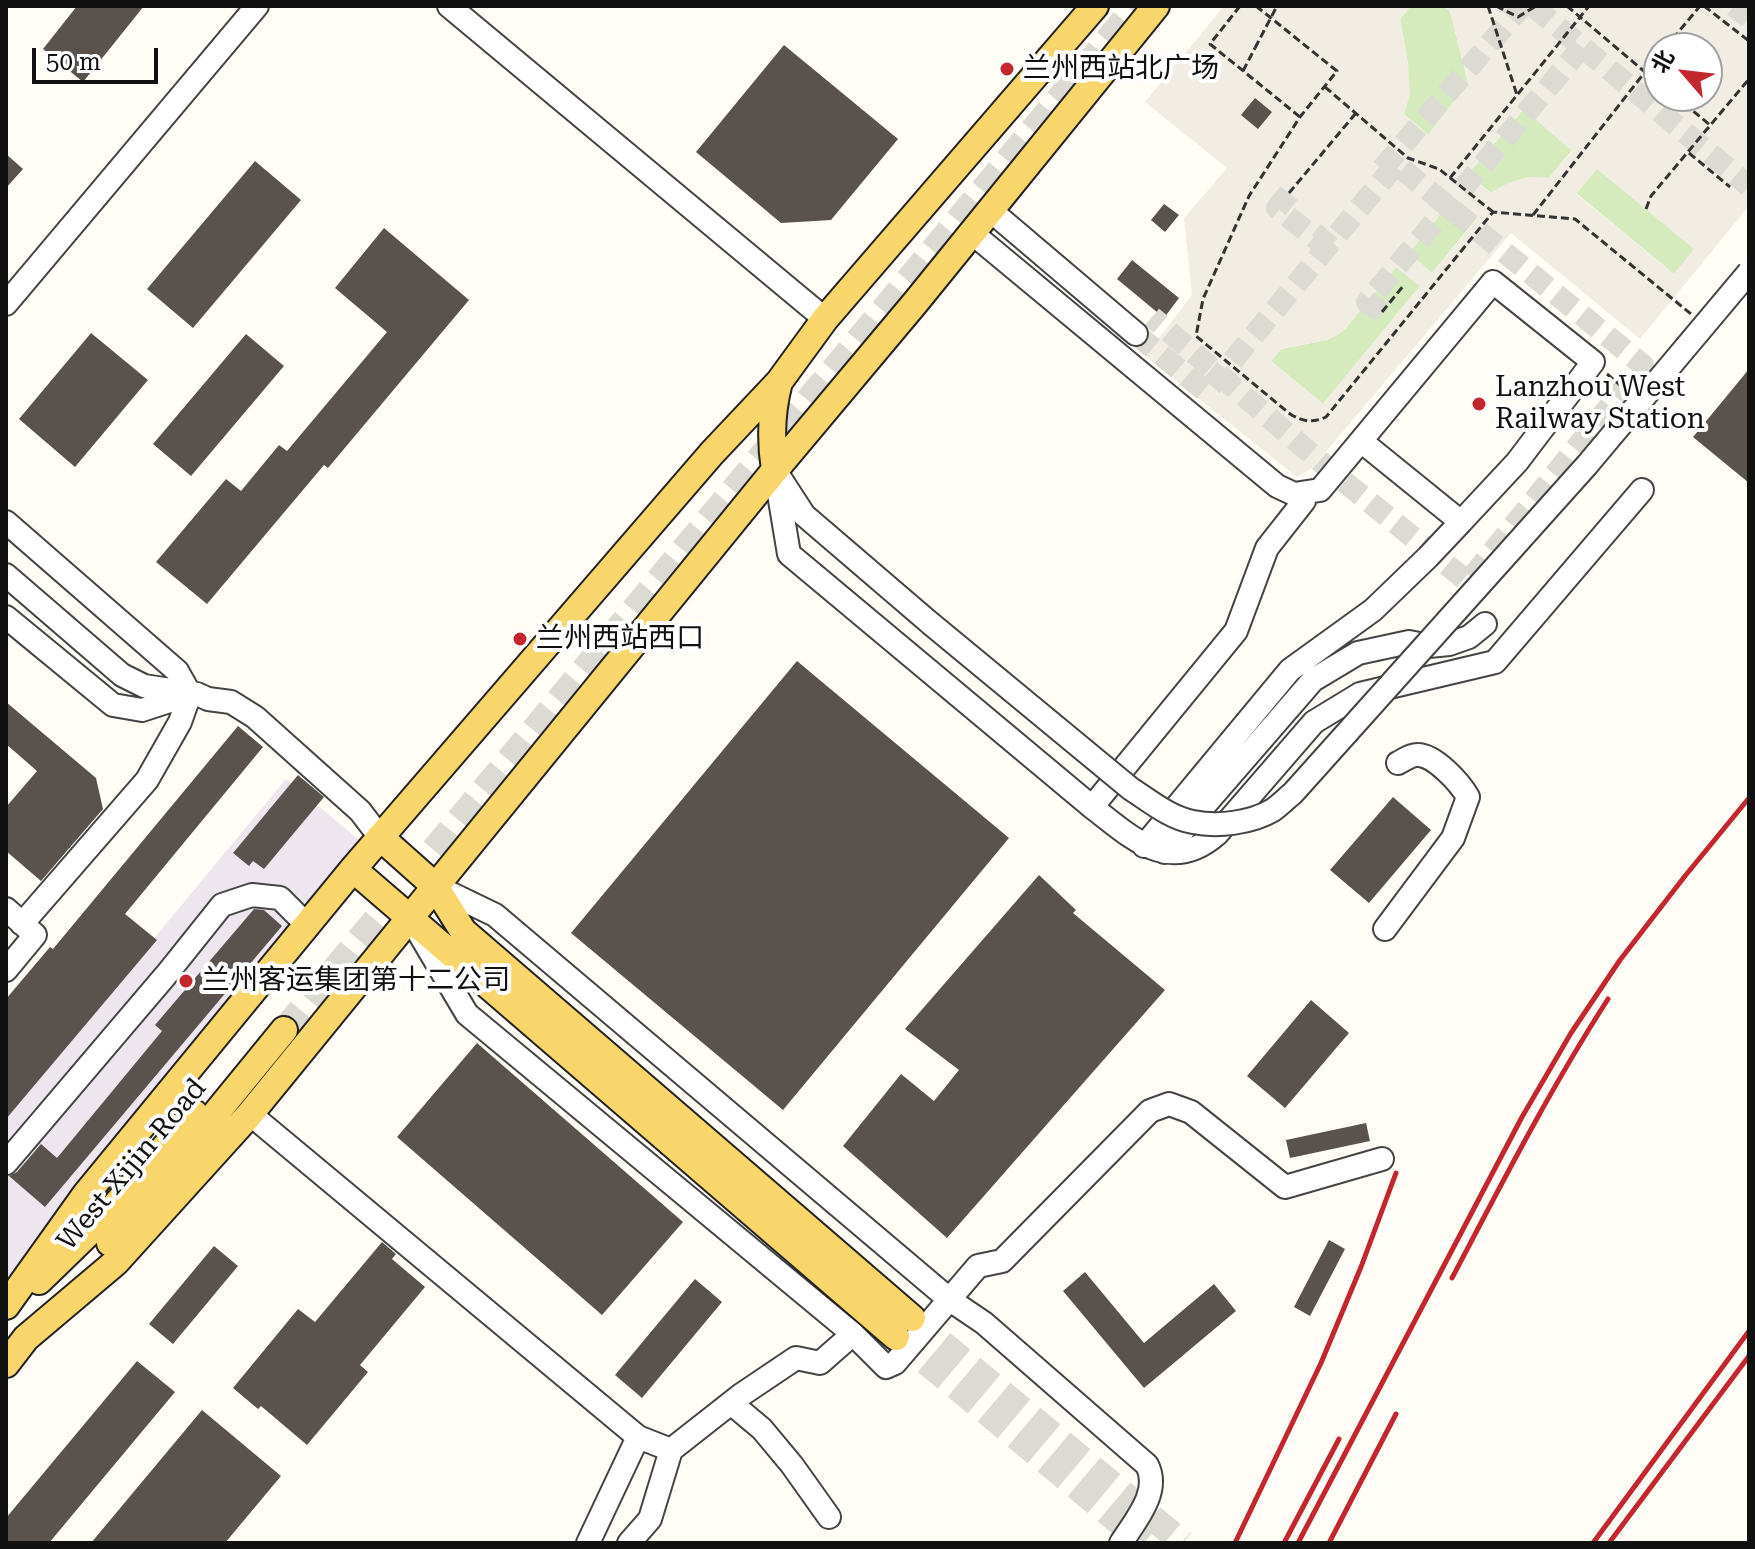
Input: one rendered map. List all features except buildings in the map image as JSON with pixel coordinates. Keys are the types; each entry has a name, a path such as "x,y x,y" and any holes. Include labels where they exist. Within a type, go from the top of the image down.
{"main road":[{"path":"6,1306 86,1194 353,869 712,453 779,382 825,319 1095,6"},
{"name":"West Xijin Road","path":"26,1338 116,1262 250,1114 1156,6"},
{"path":"775,470 772,425 779,382"},
{"path":"353,869 904,1328 463,931 435,886 380,837"},
{"name":"West Xijin Road","path":"6,1313 109,1213 277,1026 124,1227 6,1364"}],"street":[{"path":"6,304 257,6"},
{"path":"449,6 825,319"},
{"path":"990,210 1136,334"},
{"path":"972,233 1277,486 1294,494 1320,490 1493,282 1593,362 1517,462 1428,557 1373,610 1290,670 1154,849"},
{"path":"775,470 804,515 1131,789 1166,811 1191,822 1217,824 1247,820 1274,809 1303,781 1587,465 1749,272"},
{"path":"1361,441 1461,522"},
{"path":"775,470 789,554 1092,807 1154,849 1179,853 1193,851 1206,844 1314,722 1360,694 1495,662 1642,490"},
{"path":"1092,807 1236,631 1267,548 1304,501"},
{"path":"6,522 177,671 190,694 180,722 147,780 14,916 35,935 6,970"},
{"path":"6,575 122,675 144,686 231,702 255,717 360,811 380,837"},
{"path":"6,617 113,705 142,710 190,694"},
{"path":"1154,849 1313,680 1358,653 1409,642 1429,646 1449,644 1469,637 1485,624"},
{"path":"1385,929 1453,838 1468,797 1460,784 1431,759 1420,754 1398,763"},
{"path":"435,886 495,915 950,1300 984,1323 1147,1465 1150,1471 1149,1498 1121,1543"},
{"path":"6,1163 222,905 252,895 280,898 307,925"},
{"path":"409,917 467,1014 853,1334 886,1367 895,1363 978,1266 1002,1261 1150,1111 1169,1104 1191,1112 1285,1187 1382,1159"},
{"path":"250,1114 638,1437 671,1450"},
{"path":"629,1543 650,1519 671,1450 796,1358 820,1363 853,1334"},
{"path":"731,1403 762,1429 829,1517"},
{"path":"588,1543 638,1437"}],"path":[{"path":"1240,6 1210,44 1300,117"},
{"path":"1233,367 1196,336 1203,299 1249,196 1300,117 1337,71 1256,6"},
{"path":"1243,71 1277,6"},
{"path":"1488,6 1517,95"},
{"path":"1496,6 1518,17 1536,6"},
{"path":"1567,6 1643,70"},
{"path":"1450,178 1589,6"},
{"path":"1679,32 1702,6 1749,41"},
{"path":"1533,215 1643,75"},
{"path":"1646,209 1651,196 1749,79"},
{"path":"1744,85 1749,90"},
{"path":"1325,87 1408,158 1439,169 1493,212"},
{"path":"1694,112 1710,125"},
{"path":"1289,193 1356,113"},
{"path":"1688,152 1730,187"},
{"path":"1382,312 1404,285"}],"shaded area":[{"path":"1224,6 1411,6 1400,19 1410,95 1404,114 1428,135 1468,83 1450,11 1443,6 1749,6 1749,206 1640,339 1511,233 1312,468 1297,477 1145,356 1192,295 1184,218 1227,168 1145,102","holes":["1524,109 1572,151 1549,178 1528,177 1490,193 1468,174","1597,169 1694,249 1674,274 1576,194","1453,199 1477,219 1432,273 1409,253","1396,267 1420,286 1323,404 1271,361 1281,349 1326,340 1346,328"]},
{"name":"兰州客运集团第十二公司","path":"286,779 365,845 6,1279 6,1117"}],"green space":[{"path":"1411,6 1443,6 1450,11 1468,83 1428,135 1404,114 1408,63 1400,19"},
{"path":"1524,109 1572,150 1549,178 1518,180 1491,193 1468,174"},
{"path":"1597,168 1695,249 1674,274 1576,193"},
{"path":"1453,199 1477,218 1432,273 1409,253"},
{"path":"1396,267 1420,286 1323,404 1271,361 1281,349 1337,335"}],"tunnel":[{"path":"284,1030 1136,6"},
{"path":"1382,169 1522,6"},
{"path":"1533,6 1749,186"},
{"path":"1734,6 1749,18"},
{"path":"1382,312 1367,302 1582,47"},
{"path":"1136,334 1206,392 1220,376 1396,164 1643,365 1468,582 1330,470 1152,317"},
{"path":"1289,193 1277,208 1320,242 1334,226"},
{"path":"912,1318 1183,1543"},
{"path":"896,1337 1144,1543"}],"railway":[{"path":"1298,1543 1522,1117 1571,1033 1620,960 1749,798"},
{"path":"1452,1278 1546,1102 1608,999"},
{"path":"1235,1543 1321,1363 1396,1173"},
{"path":"1593,1543 1749,1331"},
{"path":"1609,1543 1749,1356"},
{"path":"1329,1543 1396,1414"},
{"path":"1284,1543 1339,1439"}],"place":[{"name":"兰州西站北广场","path":"1007,69"},
{"name":"Lanzhou West Railway Station","path":"1479,404"},
{"name":"兰州西站西口","path":"520,639"},
{"name":"兰州客运集团第十二公司","path":"186,981"}]}
